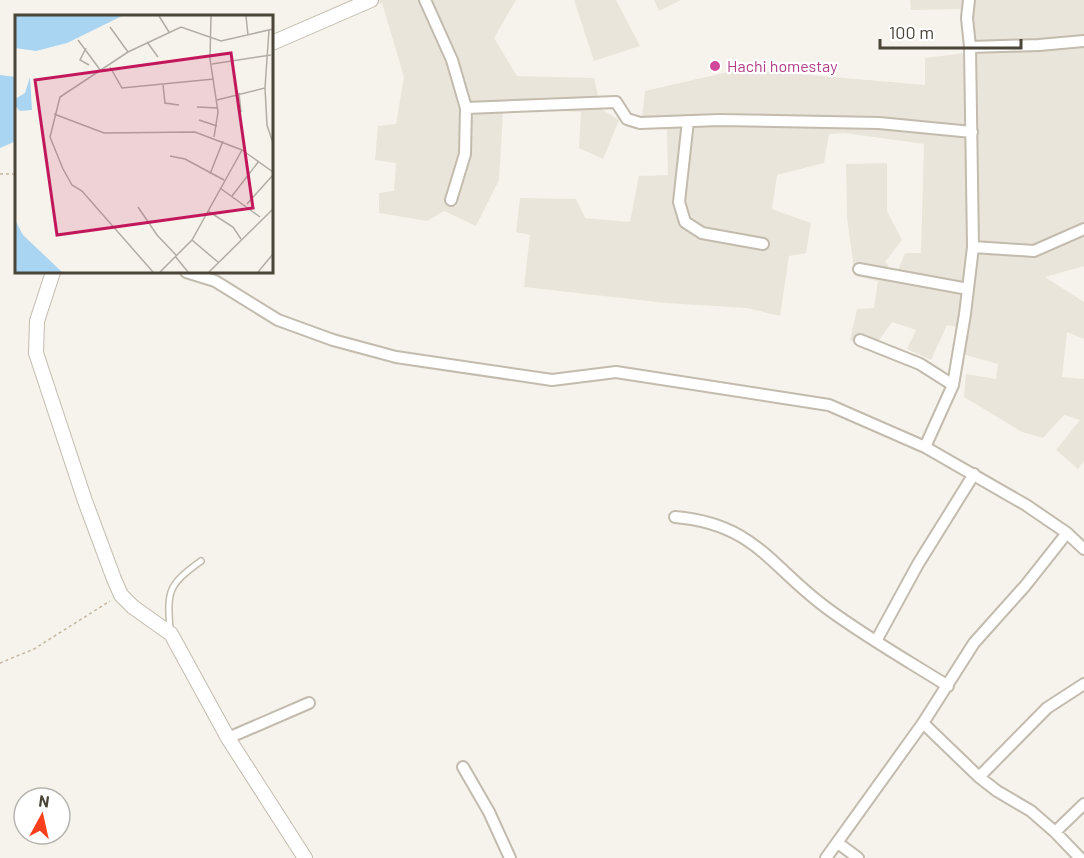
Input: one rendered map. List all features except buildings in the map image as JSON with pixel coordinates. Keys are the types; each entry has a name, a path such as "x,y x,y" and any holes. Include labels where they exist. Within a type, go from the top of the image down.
{"street":[{"path":"273,43 368,0"},
{"path":"425,0 453,60 466,108 465,154 451,200"},
{"path":"925,447 953,385 973,247 970,47 967,18 969,0"},
{"path":"970,47 1084,41"},
{"path":"466,108 616,102 627,119 640,123 719,120 879,123 972,132"},
{"path":"688,121 679,202 685,222 702,233 763,244"},
{"path":"973,247 1034,251 1084,229"},
{"path":"859,269 968,289"},
{"path":"53,273 37,321 36,353 85,501 121,595 148,620 171,634 228,738 304,858"},
{"path":"189,273 215,281 278,320 333,340 396,357 552,380 616,372 829,405 925,447 974,474 1026,505 1067,533 1084,549"},
{"path":"860,340 920,364 953,385"},
{"path":"876,641 918,564 974,474"},
{"path":"675,517 707,521 722,526 754,544 813,597 876,641 948,686"},
{"path":"826,858 923,723 974,643 1025,586 1067,533"},
{"path":"979,777 1047,708 1084,684"},
{"path":"228,738 309,703"},
{"path":"923,723 979,777 997,791 1031,811 1056,832 1080,858"},
{"path":"463,767 489,812 510,858"},
{"path":"1056,832 1084,804"},
{"path":"838,843 858,858"}],"lane":[{"path":"171,634 170,590 176,580 201,561"}],"path":[{"path":"0,663 34,649 121,595"}],"shaded area":[{"path":"362,0 516,0 494,38 517,76 594,78 601,109 619,120 603,159 579,148 581,112 545,110 503,112 499,180 476,226 444,211 427,221 379,213 379,193 394,191 396,163 375,160 378,126 396,124 404,77 382,3 365,6"},
{"path":"574,0 616,0 640,46 594,61"},
{"path":"654,0 681,0 659,11"},
{"path":"910,0 1084,0 1084,266 1045,277 1084,302 1084,339 1067,332 1062,377 1084,379 1084,461 1078,469 1056,450 1080,420 1064,415 1043,438 1022,432 964,397 966,374 996,379 998,364 959,353 962,328 947,325 931,360 907,349 916,330 892,322 872,350 850,340 857,309 874,308 878,281 855,276 847,218 846,164 887,163 887,211 902,240 885,262 896,275 905,253 921,253 924,144 845,133 829,134 824,163 777,175 772,209 811,223 806,253 789,256 780,316 747,308 666,303 524,287 530,235 516,232 520,198 576,199 585,218 630,222 639,176 668,175 667,130 641,126 645,91 741,69 925,85 925,58 965,53 963,9 911,10"}],"water":[{"path":"0,75 15,77 15,141 0,148"}],"place":[{"name":"Hachi homestay","path":"715,66"}]}
